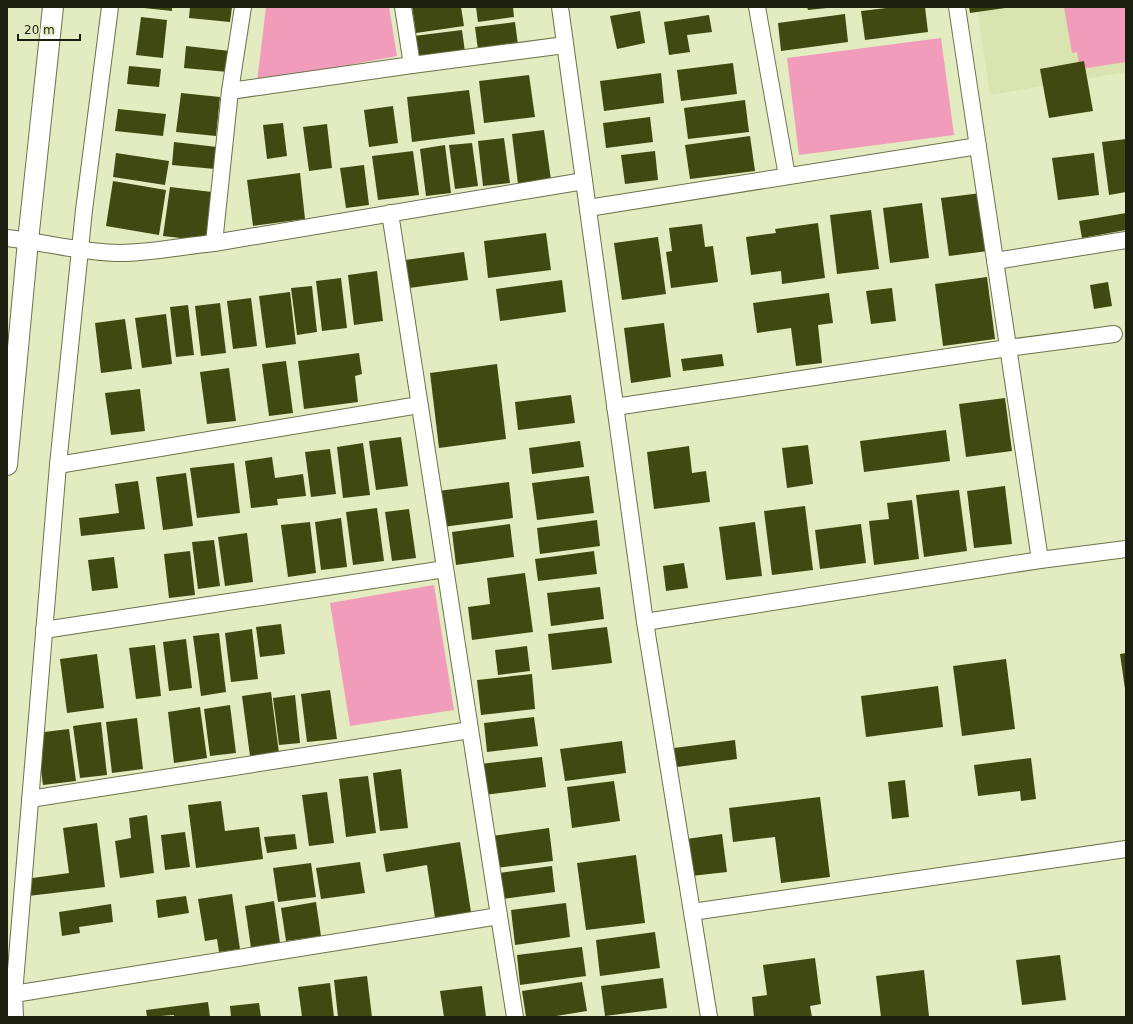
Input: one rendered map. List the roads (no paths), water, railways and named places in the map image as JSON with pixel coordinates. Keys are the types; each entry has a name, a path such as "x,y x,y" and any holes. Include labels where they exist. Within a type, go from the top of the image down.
{"street":[{"path":"7,465 28,240 53,7"},
{"path":"15,1017 11,993 30,799 58,465 80,250 110,7"},
{"path":"214,243 230,91 243,7"},
{"path":"402,7 412,65"},
{"path":"560,7 645,622 709,1017"},
{"path":"758,7 787,176"},
{"path":"957,7 1040,560"},
{"path":"230,91 565,45"},
{"path":"588,208 978,146"},
{"path":"7,238 28,240 80,250 119,253 214,243 584,181"},
{"path":"390,213 516,1017"},
{"path":"995,261 1126,240"},
{"path":"615,407 1008,348 1114,334"},
{"path":"58,465 420,405"},
{"path":"645,622 1040,560 1126,549"},
{"path":"44,630 445,569"},
{"path":"30,799 470,730"},
{"path":"692,912 1126,849"},
{"path":"11,993 499,916"}]}
